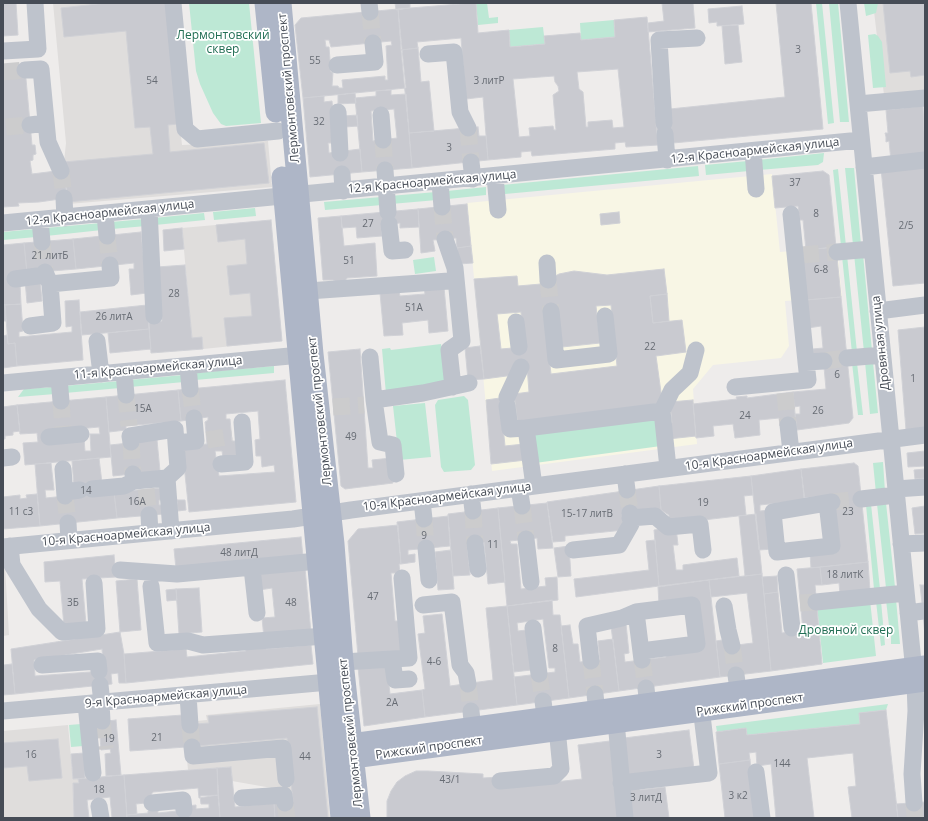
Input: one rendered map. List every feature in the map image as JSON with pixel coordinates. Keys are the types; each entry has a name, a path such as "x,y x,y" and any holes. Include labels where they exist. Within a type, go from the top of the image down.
{"main road":[{"name":"Лермонтовский проспект","path":"265,3 278,131 292,195 308,291 306,355 326,408 322,514 318,561 329,682 347,751 360,818"},
{"name":"Лермонтовский проспект","path":"281,3 292,195 306,355 322,514 343,662 347,751 341,818"},
{"name":"Рижский проспект","path":"347,751 473,727 550,720 604,712 648,703 701,704 738,691 920,674"}],"street":[{"path":"3,51 38,49 34,3"},
{"path":"173,3 185,129 197,138 278,131"},
{"name":"Дровяная улица","path":"848,3 906,593 916,612 920,674 912,774 914,802"},
{"path":"667,160 659,40 697,38"},
{"path":"337,65 375,62 373,43"},
{"path":"428,54 454,52 460,112 468,128"},
{"path":"25,70 41,68 38,124 61,171"},
{"path":"892,91 925,88"},
{"path":"858,104 925,98"},
{"path":"338,112 340,153"},
{"path":"381,115 382,140"},
{"name":"12-я Красноармейская улица","path":"3,224 292,195 343,183 386,187 861,140"},
{"path":"753,151 756,189"},
{"path":"864,167 925,160"},
{"path":"471,162 473,179"},
{"path":"385,170 392,251 405,250"},
{"path":"495,176 498,210"},
{"path":"440,182 442,206"},
{"path":"64,198 66,218"},
{"path":"149,209 154,316"},
{"path":"105,214 107,236"},
{"path":"736,387 784,388 808,380 798,256 791,214"},
{"path":"40,220 42,242"},
{"path":"371,403 461,385 449,350 462,341 455,268 445,239"},
{"path":"837,252 872,248"},
{"path":"15,279 46,277 111,278 110,266"},
{"path":"30,326 53,323 46,277"},
{"path":"308,291 449,281"},
{"path":"878,311 925,305"},
{"path":"551,311 556,360 609,354 605,316"},
{"path":"516,322 519,347"},
{"path":"98,341 101,374"},
{"path":"668,468 662,411 672,390 690,373 696,350"},
{"name":"11-я Красноармейская улица","path":"3,383 306,355"},
{"path":"847,358 882,355"},
{"path":"370,357 371,403 380,442 393,445 396,474"},
{"path":"806,362 824,360"},
{"path":"188,366 190,389"},
{"path":"521,367 507,402 510,429 662,411"},
{"path":"124,372 126,395"},
{"path":"59,378 61,401"},
{"path":"176,443 201,441 194,418"},
{"path":"788,425 791,452"},
{"path":"522,506 527,487 526,428"},
{"path":"63,469 76,492 124,486 140,481 167,478 178,468 175,429 130,435"},
{"path":"221,464 245,462 239,431"},
{"path":"58,434 81,434"},
{"name":"10-я Красноармейская улица","path":"7,547 322,514 527,487 626,482 668,468 891,439 925,436"},
{"path":"167,478 171,530"},
{"path":"861,499 925,487"},
{"path":"471,494 472,512"},
{"path":"422,501 424,519"},
{"path":"149,515 150,533"},
{"path":"573,550 619,545 630,524 630,516 655,516 668,527 700,524 703,550"},
{"path":"68,523 69,540"},
{"path":"526,539 531,582"},
{"path":"901,544 925,542"},
{"path":"475,543 478,569"},
{"path":"7,547 12,565 39,609 62,632 97,629 94,583"},
{"path":"426,548 429,580"},
{"path":"120,570 177,574 318,561"},
{"path":"252,568 257,613"},
{"path":"786,575 802,603"},
{"path":"343,662 409,658 402,578"},
{"path":"151,586 157,643 188,641 203,645 325,636"},
{"path":"802,603 906,593"},
{"path":"423,605 452,602 460,665 466,673 468,684"},
{"path":"792,628 802,603"},
{"path":"591,661 587,626 622,618 636,612 692,605 697,644 642,656 636,612"},
{"path":"724,606 732,646"},
{"path":"533,628 539,674"},
{"path":"392,659 395,680 409,679"},
{"path":"42,665 98,661 99,678 96,703 93,773"},
{"name":"9-я Красноармейская улица","path":"3,711 329,682"},
{"path":"188,695 190,724"},
{"path":"96,703 102,721"},
{"path":"621,783 709,773 701,704"},
{"path":"604,712 621,783 625,818"},
{"path":"500,781 554,776 561,769 550,720"},
{"path":"192,746 193,756 283,748 286,779"},
{"path":"756,772 762,818"},
{"path":"242,798 284,795 285,803"},
{"path":"152,803 183,800 184,810"}],"shaded area":[{"path":"53,3 167,3 182,145 268,141 272,187 68,204 64,162 66,143"},
{"path":"873,3 925,3 925,91 884,95"},
{"path":"772,174 780,252 837,247 842,297 785,301 789,346 781,358 713,365 693,389 697,444 492,471 467,203"},
{"path":"271,220 282,341 203,349 202,338 192,338 182,228"},
{"path":"3,566 5,566 9,635 3,636"},
{"path":"320,704 330,818 275,818 272,788 232,781 231,767 188,770 184,725 186,722 207,720 206,715"},
{"path":"68,725 73,779 78,779 79,783 73,784 74,818 3,818 3,731"}],"green space":[{"name":"Лермонтовский сквер","path":"189,3 249,3 261,123 226,126 221,124 213,113 196,71"},
{"path":"476,3 487,3 489,18 498,17 498,23 478,25"},
{"path":"816,3 822,3 834,123 828,124"},
{"path":"829,3 838,3 849,122 840,122"},
{"path":"864,3 878,3 876,13 866,16"},
{"path":"614,20 615,37 581,40 580,23"},
{"path":"543,27 545,44 510,47 509,30"},
{"path":"875,34 882,42 886,87 873,88 868,35"},
{"path":"824,153 823,162 818,165 759,170 758,160"},
{"path":"748,161 749,171 706,175 705,165"},
{"path":"698,166 699,176 505,194 502,185"},
{"path":"845,168 854,168 861,245 853,245"},
{"path":"838,169 846,246 841,246 833,170"},
{"path":"486,187 486,195 448,199 447,191"},
{"path":"436,192 437,200 391,204 390,196"},
{"path":"381,197 382,205 325,210 324,202"},
{"path":"255,208 256,216 214,220 213,212"},
{"path":"204,213 205,220 155,225 154,218"},
{"path":"145,219 146,226 112,229 111,222"},
{"path":"101,223 102,230 46,236 46,228"},
{"path":"35,229 36,237 3,240 3,232"},
{"path":"854,254 863,254 872,351 864,352"},
{"path":"847,255 857,352 852,353 842,256"},
{"path":"434,257 436,271 415,274 413,260"},
{"path":"441,344 445,376 444,381 386,394 382,349 390,348 391,350"},
{"path":"865,362 873,362 878,413 870,414"},
{"path":"852,363 857,363 863,415 858,415"},
{"path":"274,366 274,373 195,380 195,373"},
{"path":"183,375 184,382 130,387 129,380"},
{"path":"120,381 120,388 65,393 64,386"},
{"path":"54,387 55,394 18,397 24,389"},
{"path":"464,396 468,400 475,465 471,470 444,472 441,467 435,405 438,400"},
{"path":"425,403 431,457 399,460 393,406"},
{"path":"657,415 661,446 535,463 531,431"},
{"path":"883,462 885,492 876,493 873,463"},
{"path":"886,503 895,587 886,588 877,504"},
{"path":"871,504 880,589 874,589 866,505"},
{"path":"896,599 900,644 891,644 891,626 889,626 886,600"},
{"name":"Дровяной сквер","path":"870,600 876,656 823,663 817,606"},
{"path":"876,601 881,601 885,645 881,646"},
{"path":"888,704 886,710 859,713 860,724 747,735 746,728 717,732 716,726"},
{"path":"81,724 83,746 71,747 69,725"}],"building":[{"path":"3,3 16,3 18,35 3,36"},
{"path":"107,3 166,3 178,124 168,125 170,152 264,143 269,183 68,202 64,162 153,154 150,127 135,128 126,31 64,37 61,8"},
{"path":"395,3 410,3 410,8 396,10"},
{"path":"476,3 478,33 509,30 510,47 545,44 544,36 580,33 581,40 615,37 614,20 647,17 658,145 626,147 625,142 615,143 615,149 532,156 531,151 521,152 521,157 488,160 483,97 466,99 461,38 417,42 418,48 401,50 398,9","holes":["618,69 624,127 613,128 612,120 588,122 588,127 586,127 583,92 579,89 577,72","554,76 559,91 553,95 556,130 554,130 553,126 529,128 530,136 519,137 513,79"]},
{"path":"662,3 693,3 695,28 648,32 648,23 664,21"},
{"path":"776,3 811,3 823,129 673,143 657,135 656,123 670,109 785,97"},
{"path":"883,3 925,3 925,75 911,77 910,71 890,73"},
{"path":"742,6 744,24 717,26 717,22 709,23 708,9"},
{"path":"398,9 406,88 303,98 295,25 301,18","holes":["325,40 329,40 331,47 391,41 392,45 386,46 388,80 385,80 385,76 342,80 343,88 332,86 333,72 331,72 329,47 326,47"]},
{"path":"738,25 742,62 725,64 722,26"},
{"path":"418,48 421,82 429,81 434,131 409,133 401,50"},
{"path":"21,65 25,68 32,145 35,145 36,154 33,155 33,160 30,161 32,174 64,170 67,198 18,203 19,206 3,207 3,67"},
{"path":"391,90 391,95 406,94 412,168 362,172 355,98 376,96 376,91","holes":["394,109 397,138 373,141 371,111"]},
{"path":"355,93 356,103 338,104 338,95"},
{"path":"324,96 324,102 332,101 336,143 328,143 329,153 360,149 362,172 310,177 303,98"},
{"path":"923,106 925,157 891,161 889,141 886,142 885,133 888,133 886,110"},
{"path":"357,115 358,126 345,127 344,116"},
{"path":"478,127 479,136 486,136 488,160 412,168 409,133"},
{"path":"925,165 925,283 893,286 881,169"},
{"path":"823,171 829,175 836,247 806,250 803,220 800,220 798,206 775,208 772,176"},
{"path":"467,204 471,246 457,248 456,238 433,240 435,251 421,253 418,209"},
{"path":"418,209 419,227 400,228 400,223 381,225 382,236 357,238 356,227 342,228 341,216"},
{"path":"619,212 620,223 601,225 600,214"},
{"path":"341,216 344,246 375,243 377,276 347,278 345,281 337,282 333,280 323,280 318,218"},
{"path":"271,220 282,341 227,346 224,318 252,316 250,293 230,295 227,266 247,264 245,239 218,242 216,225"},
{"path":"182,228 184,249 164,251 163,230"},
{"path":"141,232 147,293 131,295 129,269 134,269 134,263 76,269 73,239"},
{"path":"73,239 76,269 27,273 24,243"},
{"path":"24,243 27,273 20,284 21,304 3,305 3,245"},
{"path":"471,246 473,263 459,264 457,248"},
{"path":"836,247 841,297 806,300 802,250"},
{"path":"185,265 192,338 202,337 203,349 151,353 149,323 162,321 157,267"},
{"path":"664,269 667,294 650,296 653,323 682,320 686,352 656,356 663,407 518,426 514,394 529,392 527,366 514,375 484,379 474,279 517,276 518,286 541,284 559,274 574,271 607,275","holes":["611,305 617,366 551,374 544,312 562,347 600,343 596,306","521,312 524,347 501,349 497,314"]},
{"path":"40,279 42,301 27,303 25,280"},
{"path":"444,287 448,331 429,333 428,320 402,323 403,335 384,336 380,293 399,291 400,296 425,294 424,288"},
{"path":"667,294 669,321 653,323 650,296"},
{"path":"841,297 853,418 849,423 797,430 795,414 800,414 800,406 794,407 793,392 826,389 823,356 813,357 813,349 823,348 821,326 808,328 806,300"},
{"path":"79,300 83,360 17,366 15,343 8,344 5,305 21,304 23,331 19,332 19,337 72,332 72,326 66,327 65,301"},
{"path":"3,305 5,305 6,321 3,321"},
{"path":"147,305 149,329 82,335 80,312"},
{"path":"925,327 925,428 906,430 898,330"},
{"path":"149,329 151,349 110,353 108,333"},
{"path":"7,335 8,344 15,343 17,366 3,368 3,336"},
{"path":"480,346 484,379 468,380 465,348"},
{"path":"360,349 368,468 373,468 372,460 391,458 393,483 345,489 341,486 328,352"},
{"path":"285,380 296,502 189,512 182,446 207,444 205,422 208,420 208,417 181,421 178,390","holes":["258,411 260,439 255,440 256,456 261,456 262,467 274,465 275,472 219,476 215,451 222,451 223,458 238,456 237,441 232,441 230,419 226,419 226,414"]},
{"path":"178,390 181,421 126,426 126,430 109,432 106,397"},
{"path":"793,392 796,424 780,426 779,418 759,420 760,435 735,438 733,424 713,426 714,436 696,438 693,404 737,399 736,397 747,396 747,398"},
{"path":"514,396 515,406 501,407 505,446 524,444 526,460 491,464 486,400"},
{"path":"106,397 111,457 25,465 23,443 38,442 37,433 20,434 17,405","holes":["99,427 100,434 90,434 91,451 85,451 84,439 45,432"]},
{"path":"693,400 696,436 668,439 666,423 672,423 670,402"},
{"path":"17,405 20,431 13,432 13,435 5,436 5,439 3,439 3,407"},
{"path":"157,440 160,471 113,476 110,445"},
{"path":"925,451 925,466 908,467 907,453"},
{"path":"99,458 102,483 114,492 117,518 40,526 35,464 51,463 54,490 45,490 46,498 65,496 74,487 72,461"},
{"path":"854,463 858,466 868,562 811,568 810,554 838,551 832,495 804,498 801,469"},
{"path":"801,469 805,500 760,505 760,511 770,510 773,549 759,550 751,476"},
{"path":"925,469 925,478 915,479 914,470"},
{"path":"751,476 753,495 744,496 746,515 678,523 669,520 669,515 661,510 659,486"},
{"path":"659,486 661,510 622,514 624,530 565,536 565,541 553,542 547,502"},
{"path":"161,488 162,500 159,500 159,505 163,505 164,514 117,518 114,492"},
{"path":"37,494 40,526 3,529 3,497 20,495 20,499 27,498 26,495"},
{"path":"177,500 185,500 186,510 178,511"},
{"path":"547,503 553,548 538,549 537,538 510,541 511,544 517,544 521,589 546,586 545,578 557,577 558,600 507,606 498,508"},
{"path":"925,506 925,533 915,534 912,508"},
{"path":"498,508 505,582 488,584 484,542 467,544 470,575 453,576 448,514"},
{"path":"756,514 762,574 745,576 739,516"},
{"path":"448,516 450,546 408,550 408,555 415,554 415,562 401,564 397,522"},
{"path":"398,525 401,564 399,564 400,573 391,573 395,621 399,621 401,652 358,656 348,541 358,529"},
{"path":"676,527 678,545 673,545 676,570 683,570 683,565 737,558 739,576 659,586 654,530"},
{"path":"301,537 303,557 176,569 174,549"},
{"path":"655,540 659,586 576,597 574,579 649,570 646,541"},
{"path":"569,546 571,576 558,577 554,548"},
{"path":"451,550 454,589 438,590 435,552"},
{"path":"114,555 116,577 82,579 86,624 64,626 60,581 45,582 44,562"},
{"path":"868,562 870,591 840,594 839,583 822,585 820,567"},
{"path":"820,567 822,585 815,585 822,664 771,671 764,594 778,592 782,633 803,630 797,569"},
{"path":"305,568 311,633 264,638 262,618 275,617 272,588 259,590 257,573"},
{"path":"762,574 771,671 720,677 716,641 728,639 729,646 753,643 747,593 711,597 709,580"},
{"path":"777,576 778,592 764,594 762,577"},
{"path":"137,579 141,630 120,632 116,581"},
{"path":"709,580 720,677 619,691 611,626 626,624 629,653 624,654 625,662 666,657 666,652 700,648 695,601 659,605 658,587"},
{"path":"920,585 925,585 925,636 922,603"},
{"path":"199,588 202,632 179,634 176,589"},
{"path":"176,589 177,600 167,601 166,590"},
{"path":"552,600 553,615 560,615 569,698 517,705 514,677 555,672 555,668 549,668 543,619 517,623 518,631 526,630 531,670 514,672 507,606"},
{"path":"507,606 517,705 425,717 422,690 425,689 418,634 425,633 423,616 442,614 450,686 493,680 486,608"},
{"path":"570,625 573,644 578,644 580,662 600,660 598,641 613,639 619,691 569,698 561,626"},
{"path":"120,632 124,654 126,683 119,683 118,673 111,674 112,684 15,694 11,649","holes":["102,649 104,671 35,676 34,660"]},
{"path":"266,644 266,649 311,645 313,664 126,683 124,654 186,649 187,657 246,651 245,646"},
{"path":"12,664 15,694 3,695 4,665"},
{"path":"387,666 390,694 422,690 425,717 364,726 358,667"},
{"path":"317,707 328,818 275,818 274,803 293,802 287,738 186,747 184,725 209,723 208,716"},
{"path":"886,710 898,818 852,818 848,787 856,786 853,753 807,758 814,818 776,818 771,764 757,766 756,752 749,753 750,760 719,764 716,732 746,728 747,735 860,724 859,713"},
{"path":"183,715 186,747 130,751 128,719"},
{"path":"116,720 121,775 106,776 105,754 111,753 110,749 101,750 99,722"},
{"path":"689,730 694,769 629,778 624,738"},
{"path":"58,739 62,778 29,781 27,766 3,768 3,743"},
{"path":"610,741 618,818 387,818 387,801 391,791 397,782 416,771 483,774 483,778 499,777 500,788 582,779 578,745"},
{"path":"84,753 85,778 73,779 71,754"},
{"path":"750,760 756,818 725,818 719,764"},
{"path":"231,767 235,807 274,803 275,818 220,818 217,768"},
{"path":"217,768 218,795 199,798 198,788 153,792 145,803 136,804 137,814 127,815 124,775"},
{"path":"124,775 127,818 112,818 110,797 87,800 89,818 74,818 73,783 79,783 78,779"},
{"path":"639,786 640,790 665,787 669,818 629,818 625,787"},
{"path":"218,795 220,818 127,818 127,815 148,813 148,811 158,810 158,813 187,810 186,806 196,805 196,809 209,808 209,804 201,804 200,796"},
{"path":"925,802 925,818 898,818 896,804"}],"tunnel":[{"path":"370,12 373,43"},
{"path":"3,72 25,70"},
{"path":"6,127 30,125"},
{"path":"468,128 471,162"},
{"path":"383,140 385,170"},
{"path":"61,171 64,198"},
{"path":"442,207 445,239"},
{"path":"107,236 110,265"},
{"path":"42,242 45,272"},
{"path":"802,255 837,252"},
{"path":"548,280 551,311"},
{"path":"824,361 847,358"},
{"path":"190,389 194,418"},
{"path":"785,393 788,425"},
{"path":"126,395 129,426"},
{"path":"61,401 63,430"},
{"path":"333,407 364,405"},
{"path":"207,440 232,436"},
{"path":"131,442 133,474"},
{"path":"146,489 149,515"},
{"path":"627,490 630,513"},
{"path":"65,496 68,523"},
{"path":"832,502 861,499"},
{"path":"522,506 526,539"},
{"path":"473,511 475,543"},
{"path":"424,519 426,548"},
{"path":"800,603 816,602"},
{"path":"732,646 736,675"},
{"path":"642,660 646,688"},
{"path":"591,661 595,694"},
{"path":"539,674 543,701"},
{"path":"468,684 471,711"},
{"path":"102,721 105,749"},
{"path":"190,725 192,747"},
{"path":"285,803 287,818"},
{"path":"914,803 915,818"}]}
